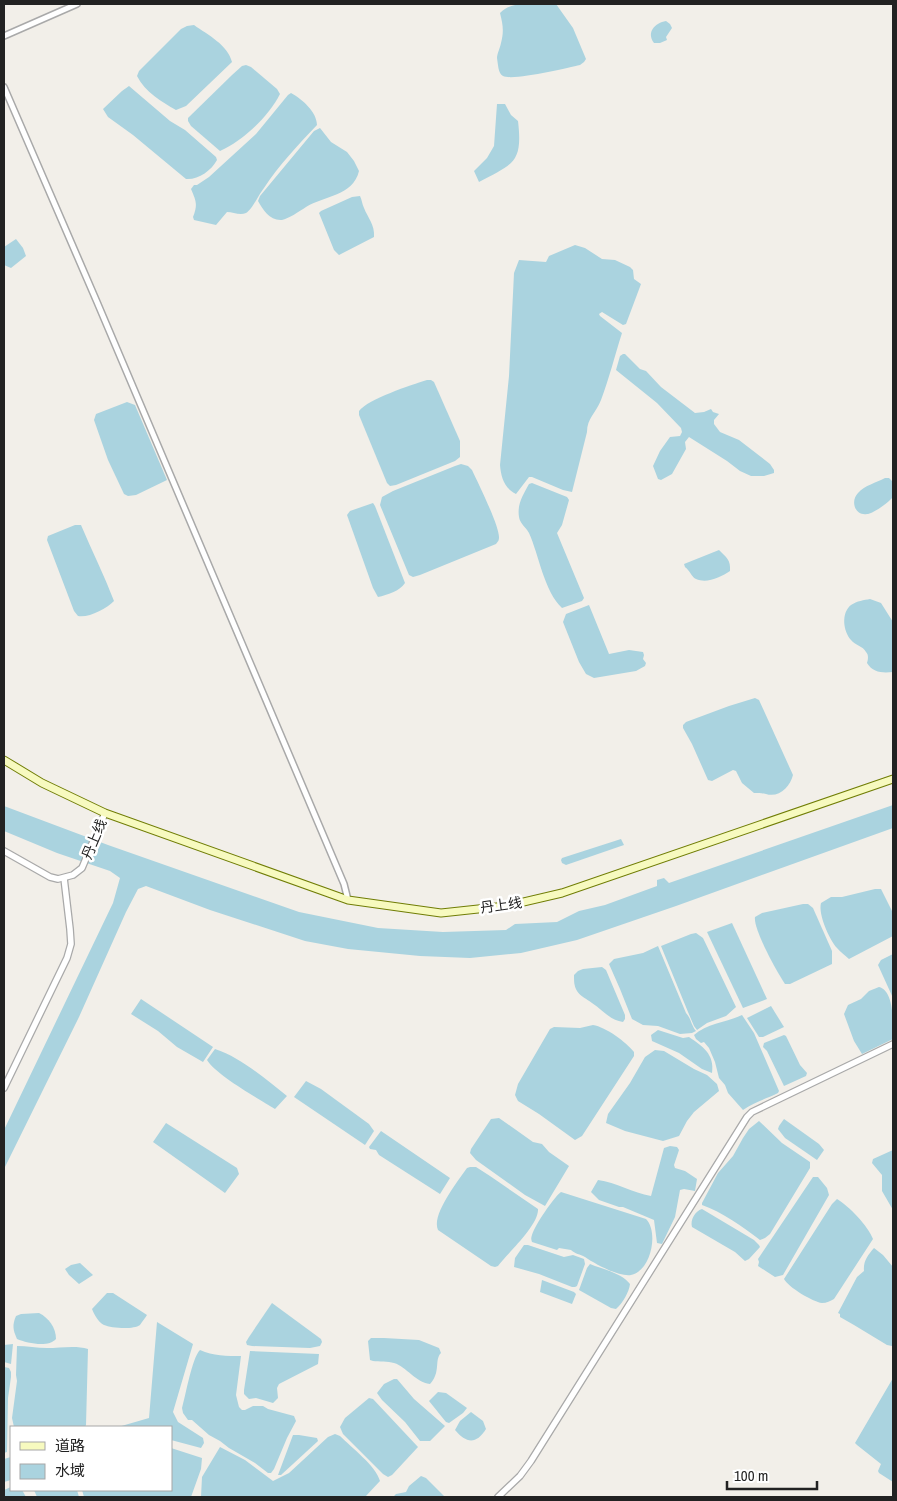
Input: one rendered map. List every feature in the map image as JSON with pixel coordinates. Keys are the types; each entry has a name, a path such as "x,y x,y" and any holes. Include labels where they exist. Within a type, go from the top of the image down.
{"main road":[{"name":"丹上线","path":"4,760 42,783 105,812 348,900 441,913 506,906 562,893 893,779"}],"street":[{"path":"4,36 77,4"},
{"path":"4,87 344,884 348,900"},
{"name":"丹上线","path":"64,878 73,875 82,868 105,812"},
{"path":"4,851 50,878 64,878 71,944 67,958 4,1088"},
{"path":"498,1497 520,1476 530,1461 747,1117 752,1112 893,1044"}],"water":[{"path":"556,4 573,28 586,59 584,62 580,65 528,76 509,77 501,75 497,58 503,31 500,13 511,6"},
{"path":"666,21 672,28 666,37 667,40 654,43 651,32 655,26"},
{"path":"194,25 222,45 232,62 186,106 176,110 149,92 137,76 139,71 181,29"},
{"path":"246,65 277,89 280,94 269,111 254,127 238,141 220,151 191,126 188,118 232,75 242,66"},
{"path":"129,86 216,157 217,160 211,168 200,176 186,179 108,117 103,109"},
{"path":"291,93 308,106 314,115 317,125 276,171 246,213 227,212 216,225 194,220 196,203 191,189 194,185 209,177 256,134"},
{"path":"497,104 505,104 511,115 518,121 519,146 517,154 508,166 479,182 474,171 487,158 494,146"},
{"path":"320,128 331,142 347,152 354,161 359,171 356,179 351,186 337,194 313,203 291,217 282,220 274,219 267,214 258,201 260,196 314,131"},
{"path":"360,196 372,225 374,237 339,255 334,250 319,213 352,197"},
{"path":"16,239 26,256 11,268 4,265 4,247"},
{"path":"575,245 585,248 602,259 615,260 630,267 633,270 634,279 641,284 626,324 623,325 602,312 599,314 622,333 601,400 588,423 572,492 529,477 516,494 504,482 500,465 509,376 514,273 519,260 546,262 549,256"},
{"path":"623,354 695,413 711,409 719,414 714,420 714,424 720,432 739,440 770,464 774,473 764,476 751,476 740,471 689,437 685,442 686,449 672,474 661,480 658,479 653,466 660,451 670,437 680,436 681,428 657,403 616,370 620,356"},
{"path":"427,380 434,382 460,441 460,457 455,461 390,486 387,483 359,411 380,397"},
{"path":"127,402 135,405 167,480 136,495 128,496 124,494 108,460 94,420 96,414"},
{"path":"461,464 468,466 472,470 496,523 499,540 496,544 413,577 409,575 380,505 382,497"},
{"path":"889,478 893,482 893,497 885,505 873,512 867,514 859,513 854,504 858,493 867,486"},
{"path":"532,483 567,497 569,500 562,525 557,533 584,598 582,601 562,608 546,583 533,542 519,517 521,500 529,484"},
{"path":"373,503 405,583 397,590 378,597 347,515 350,511"},
{"path":"75,525 81,525 114,601 107,607 87,616 78,616 74,611 47,540 48,536"},
{"path":"719,550 728,559 730,571 705,581 693,577 685,567 684,564"},
{"path":"870,599 881,603 893,622 893,672 875,671 872,669 867,663 867,653 851,640 846,632 844,617 848,608 851,605"},
{"path":"589,605 609,654 629,650 643,652 645,666 636,671 594,678 586,674 579,662 563,622 566,614"},
{"path":"755,698 759,700 793,775 787,787 779,793 771,795 754,793 742,783 736,771 733,770 712,781 708,780 683,728 686,722"},
{"path":"893,805 893,828 577,940 521,953 470,958 420,956 348,949 305,941 210,910 146,886 138,889 79,1017 4,1169 4,1130 113,903 120,878 110,871 57,853 4,831 4,806 108,845 299,912 378,928 443,932 506,930 515,924 557,922 579,911 605,905 657,886 657,880 664,878 669,883"},
{"path":"621,839 624,845 566,865 562,863 562,858"},
{"path":"881,889 893,913 893,936 849,959 837,948 828,933 821,913 821,903 831,897 842,897"},
{"path":"808,904 813,908 832,951 832,964 790,984 785,984 771,961 755,923 755,917 762,913"},
{"path":"732,923 767,999 743,1008 707,932"},
{"path":"696,933 703,938 736,1007 726,1016 707,1023 697,1030 661,946"},
{"path":"658,946 686,1013 696,1031 692,1033 680,1034 658,1026 643,1025 632,1019 609,964 614,959 643,953"},
{"path":"893,954 893,998 878,965 881,960"},
{"path":"602,967 606,970 625,1015 623,1022 606,1014 580,994 575,987 574,975 578,971"},
{"path":"879,987 888,995 890,1002 893,1018 893,1039 862,1054 854,1041 844,1014 848,1005 861,999 869,991"},
{"path":"141,999 213,1047 203,1062 177,1047 158,1031 131,1014"},
{"path":"771,1006 784,1027 759,1037 747,1018"},
{"path":"742,1015 754,1033 779,1091 743,1110 728,1093 725,1085 719,1078 709,1048 704,1042 701,1043 696,1039 694,1035 705,1028"},
{"path":"593,1025 610,1032 621,1040 634,1052 634,1056 582,1136 575,1140 518,1101 515,1095 518,1084 550,1029 554,1027 580,1028"},
{"path":"658,1030 683,1038 689,1037 699,1044 712,1061 712,1073 702,1069 679,1053 652,1041 651,1035"},
{"path":"784,1035 800,1065 807,1073 806,1076 784,1086 767,1051 763,1047 764,1043"},
{"path":"215,1049 244,1063 287,1096 275,1109 238,1086 219,1073 207,1060"},
{"path":"655,1050 664,1051 707,1075 717,1084 719,1091 694,1112 679,1136 663,1141 625,1131 606,1123 608,1114 630,1083 645,1057"},
{"path":"306,1081 321,1089 369,1124 374,1131 365,1145 294,1097"},
{"path":"499,1118 533,1142 542,1144 549,1152 569,1166 545,1206 525,1195 476,1160 470,1153 491,1119"},
{"path":"784,1119 819,1144 824,1150 817,1160 785,1138 778,1129"},
{"path":"759,1121 782,1143 810,1162 810,1168 770,1234 760,1240 725,1216 702,1205 718,1173 733,1156 749,1129"},
{"path":"166,1123 237,1168 239,1174 225,1193 153,1142"},
{"path":"381,1131 450,1178 440,1194 379,1155 376,1150 370,1149 369,1147"},
{"path":"670,1146 677,1147 679,1150 674,1165 675,1168 685,1171 697,1179 695,1191 680,1190 675,1217 662,1244 657,1243 654,1220 623,1207 599,1200 591,1192 598,1180 651,1196 664,1148"},
{"path":"893,1150 893,1210 882,1191 882,1175 872,1163 873,1159"},
{"path":"476,1167 538,1209 534,1223 522,1239 495,1267 438,1230 438,1216 446,1198 467,1168"},
{"path":"813,1177 818,1177 827,1188 829,1195 783,1275 775,1277 758,1266 758,1259"},
{"path":"561,1192 646,1219 650,1225 652,1241 651,1250 644,1266 638,1272 631,1275 620,1274 571,1250 559,1248 557,1250 532,1242 531,1238 537,1225"},
{"path":"837,1199 858,1217 873,1239 834,1299 822,1303 801,1294 784,1279"},
{"path":"702,1209 754,1240 760,1247 745,1261 735,1252 692,1227 694,1216"},
{"path":"524,1245 564,1257 573,1255 584,1259 585,1264 577,1286 572,1287 539,1274 514,1267 515,1258"},
{"path":"874,1248 893,1267 892,1346 887,1345 840,1317 838,1313 857,1277 864,1271 865,1261"},
{"path":"80,1263 93,1275 79,1284 65,1269"},
{"path":"590,1264 617,1274 630,1284 625,1297 616,1309 579,1290"},
{"path":"542,1280 574,1292 576,1294 572,1304 540,1292"},
{"path":"107,1293 113,1293 147,1315 140,1325 132,1328 117,1328 100,1322 92,1309"},
{"path":"272,1303 321,1339 320,1346 310,1348 247,1345 246,1342"},
{"path":"39,1313 51,1324 55,1331 56,1339 43,1344 17,1339 13,1328 16,1316"},
{"path":"157,1322 193,1344 173,1412 178,1422 203,1438 204,1443 201,1448 172,1440 172,1426 121,1426 149,1418"},
{"path":"371,1338 419,1340 439,1348 441,1353 433,1380 430,1384 425,1383 415,1378 399,1365 370,1360 368,1341"},
{"path":"13,1344 11,1364 4,1362 4,1345"},
{"path":"17,1346 88,1349 86,1426 14,1426 12,1418 17,1381"},
{"path":"200,1350 215,1355 241,1356 236,1395 239,1407 242,1410 253,1406 263,1406 294,1416 296,1421 271,1473 268,1473 209,1435 192,1420 188,1420 183,1413 182,1408 194,1360"},
{"path":"250,1351 319,1354 318,1364 279,1384 277,1388 278,1398 273,1403 256,1398 249,1399 244,1394 244,1390"},
{"path":"4,1367 9,1368 11,1377 8,1398 7,1452 4,1453"},
{"path":"893,1378 893,1482 879,1473 881,1464 855,1443"},
{"path":"397,1379 414,1399 445,1426 430,1441 420,1441 405,1422 377,1393 384,1384"},
{"path":"438,1392 446,1393 467,1408 449,1423 446,1422 429,1401"},
{"path":"369,1398 373,1399 418,1447 388,1477 343,1434 340,1427 345,1418"},
{"path":"471,1412 483,1421 486,1429 475,1440 467,1440 455,1430 460,1421"},
{"path":"335,1434 340,1436 363,1457 378,1475 380,1481 365,1497 201,1497 202,1477 220,1447 245,1460 273,1481 289,1473 328,1437"},
{"path":"293,1435 317,1438 318,1441 281,1475 278,1475"},
{"path":"172,1448 202,1458 201,1469 191,1497 84,1497 82,1491 172,1491"},
{"path":"10,1457 10,1480 4,1482 4,1459"},
{"path":"421,1476 426,1478 445,1497 393,1497 396,1494 406,1492 409,1486"},
{"path":"10,1487 10,1491 23,1491 26,1497 4,1497 4,1490"},
{"path":"34,1491 77,1491 79,1497 37,1497"}]}
